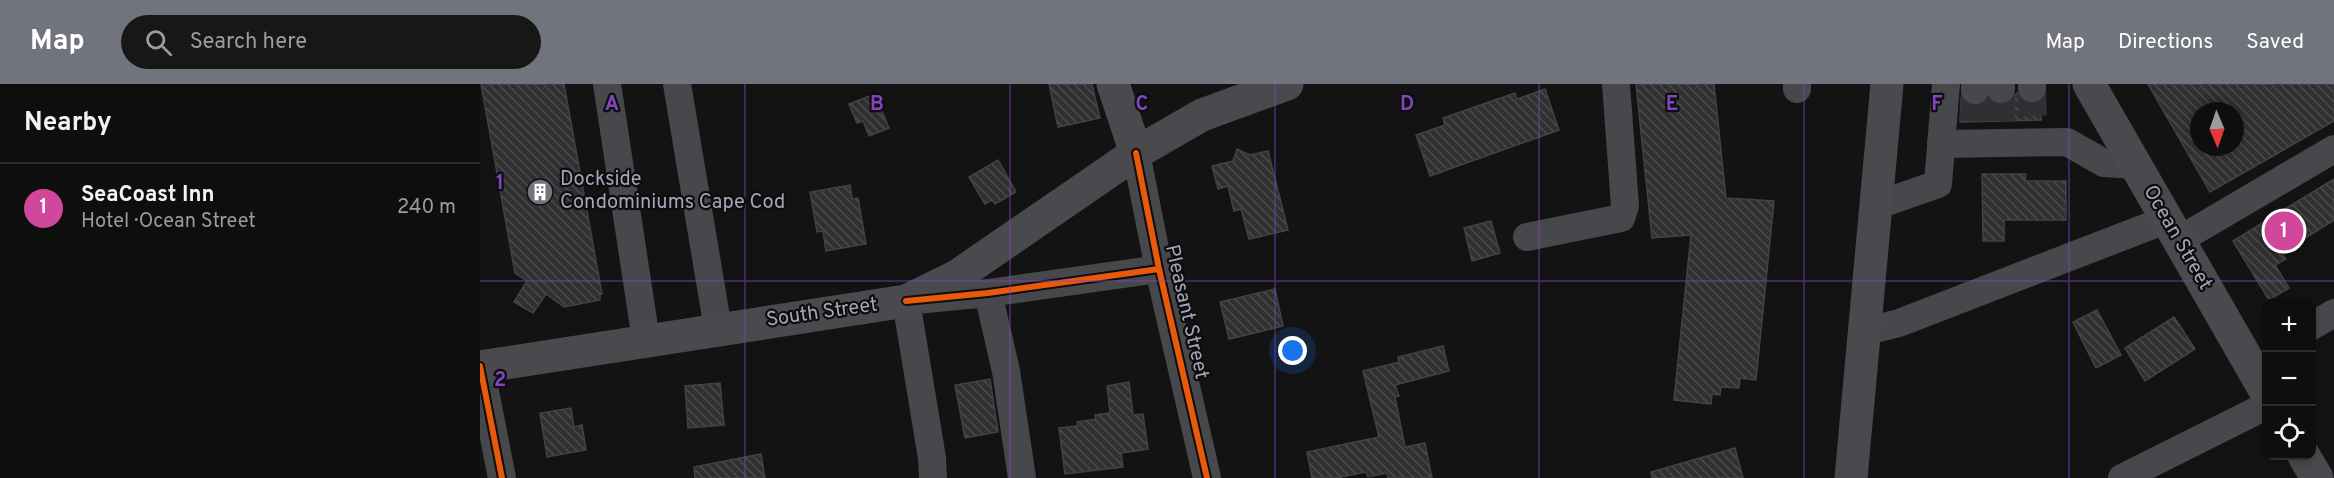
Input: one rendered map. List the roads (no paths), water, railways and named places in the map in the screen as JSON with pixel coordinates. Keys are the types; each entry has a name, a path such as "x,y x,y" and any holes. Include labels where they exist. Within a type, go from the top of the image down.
{"main road":[{"name":"Pleasant Street","path":"1113,84 1136,153"},
{"name":"South Street","path":"480,367 906,301 957,276 1136,153 1202,115 1287,84"},
{"path":"1851,478 1887,84"},
{"name":"Ocean Street","path":"2089,84 2262,385"},
{"path":"2306,460 2317,478"}],"street":[{"path":"607,84 646,340"},
{"path":"677,84 718,329"},
{"path":"1527,237 1621,218 1625,206 1616,84"},
{"path":"1875,206 1938,184 1946,84"},
{"path":"1941,144 1987,132 2033,132 2067,142 2104,163 2134,165"},
{"path":"1864,329 1879,328 1899,322 2174,229 2334,149"},
{"name":"Pleasant Street","path":"1136,153 1159,269 1207,478"},
{"path":"933,478 932,458 906,301 988,293 1159,269"},
{"path":"988,293 1006,371 1022,478"},
{"path":"2316,324 2334,313"},
{"path":"480,367 502,478"},
{"path":"2122,478 2262,408"}],"tunnel":[{"path":"2032,88 2033,120"},
{"path":"2001,89 2001,121"},
{"path":"1974,121 1975,90"}],"place":[{"name":"Dockside Condominiums Cape Cod","path":"540,192"},
{"name":"SeaCoast Inn","path":"2284,231"}]}
